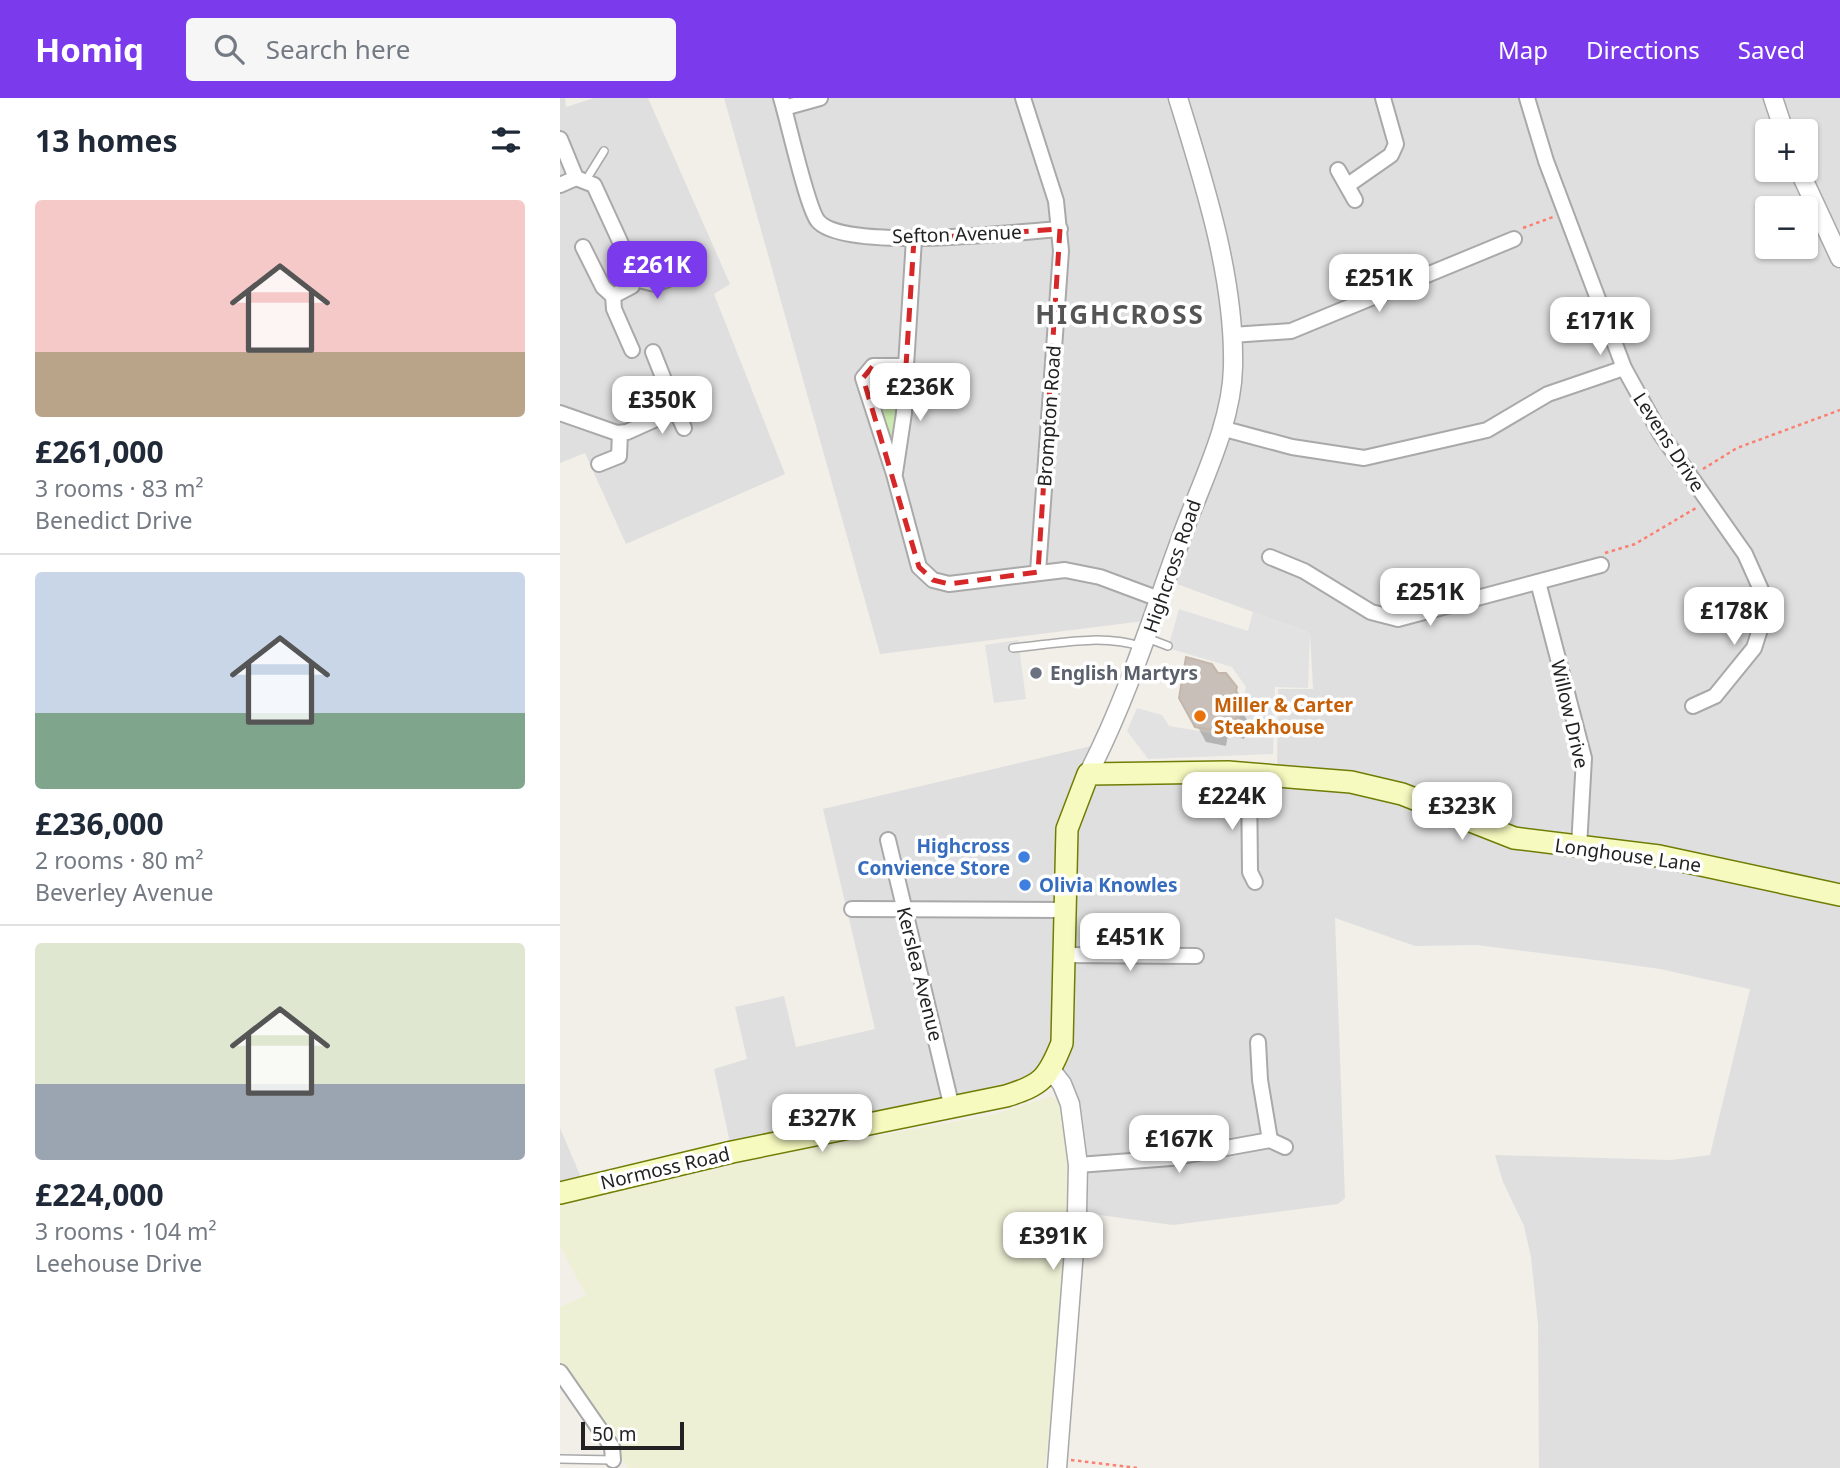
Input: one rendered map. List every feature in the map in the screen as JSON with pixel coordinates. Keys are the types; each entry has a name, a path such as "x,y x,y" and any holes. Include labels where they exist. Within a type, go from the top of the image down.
{"main road":[{"name":"Longhouse Lane","path":"1088,774 1228,768 1250,774 1374,786 1402,794 1514,838 1659,856 1840,895"},
{"name":"Highcross Road","path":"1051,1070 1062,1043 1068,829 1088,774"},
{"name":"Normoss Road","path":"560,1193 732,1152 952,1108 1022,1091 1042,1080 1051,1070"}],"street":[{"path":"783,103 820,98"},
{"name":"Brompton Road","path":"1023,98 1056,201 1060,229 1038,572"},
{"name":"Highcross Road","path":"1088,774 1112,725 1145,643 1221,428 1232,383 1232,335 1206,188 1178,98"},
{"path":"1348,185 1391,155 1396,144 1383,98"},
{"name":"Levens Drive","path":"1527,98 1546,161 1624,368 1660,433 1745,554 1757,579 1765,608 1754,648 1715,696 1693,706"},
{"path":"1773,98 1780,119"},
{"name":"Sefton Avenue","path":"783,103 819,222 833,233 914,239 1060,229"},
{"path":"560,139 581,179 594,186 635,279"},
{"path":"1338,170 1355,200"},
{"path":"560,185 581,179"},
{"path":"1805,182 1840,258"},
{"path":"894,474 900,451 914,239"},
{"path":"1232,335 1291,331 1514,239"},
{"path":"583,247 603,287 612,296 614,309 632,350"},
{"path":"635,279 655,284 676,276"},
{"path":"612,296 628,290 635,279"},
{"path":"653,352 684,428"},
{"path":"906,366 873,366 863,378 894,474 919,567 933,580 949,584 1065,570 1087,574 1159,599"},
{"path":"1221,428 1292,447 1364,458 1487,430 1548,394 1624,368"},
{"path":"560,413 620,433 676,410"},
{"path":"599,464 619,456 620,433"},
{"path":"1270,557 1304,571 1371,612 1390,618 1601,565"},
{"name":"Willow Drive","path":"1538,582 1584,758 1579,847"},
{"path":"1250,774 1250,872 1255,882"},
{"name":"Kerslea Avenue","path":"888,839 952,1108"},
{"path":"852,909 1065,911"},
{"path":"1065,955 1196,956"},
{"path":"1258,1042 1260,1080 1270,1140"},
{"path":"1051,1070 1070,1104 1078,1165 1077,1212 1057,1463"},
{"path":"1078,1165 1171,1158 1270,1140 1284,1147"},
{"path":"560,1372 612,1447 613,1460"}],"lane":[{"path":"581,179 604,151"},
{"path":"1013,649 1103,639 1168,646"},
{"path":"560,1459 613,1460"}],"path":[{"path":"1514,239 1513,231 1566,212"},
{"path":"1692,477 1737,448 1840,410"},
{"path":"1601,565 1603,554 1635,544 1707,501"},
{"path":"1057,1463 1138,1468"}],"highlighted area":[{"path":"1060,229 1038,572 949,584 933,580 919,567 863,378 873,366 906,366 914,239"}],"shaded area":[{"path":"560,98 565,98 566,107 594,98 648,98 730,284 714,294 785,474 626,544 585,453 560,463"},
{"path":"724,98 1840,98 1840,1468 1539,1468 1538,1324 1531,1257 1524,1226 1503,1182 1495,1155 1671,1160 1710,1155 1750,989 1660,969 1603,961 1477,945 1415,946 1335,918 1345,1198 1338,1204 1173,1225 1077,1212 1074,1122 1049,1075 732,1152 714,1069 747,1059 735,1007 784,996 796,1047 875,1029 823,809 1104,743 1089,773 1277,775 1278,689 1313,689 1310,633 1166,580 1152,620 880,654"},
{"path":"1179,609 1248,631 1253,612 1310,633 1308,688 1275,687 1273,754 1148,759 1127,731 1137,708 1162,715 1169,726 1235,737 1246,687 1232,667 1168,648"},
{"path":"1018,640 1026,699 994,703 985,645"},
{"path":"560,1128 585,1187 560,1193"}],"green space":[{"path":"906,366 894,474 866,372"},
{"path":"1049,1097 1056,1098 1063,1111 1071,1148 1058,1348 1045,1468 628,1468 560,1364 560,1307 586,1295 560,1246 560,1204 804,1149 992,1115"}],"building":[{"path":"1186,657 1212,664 1218,673 1226,673 1237,687 1234,698 1240,705 1235,724 1220,721 1218,731 1195,727 1179,698"}],"place":[{"name":"English Martyrs","path":"1036,673"},
{"name":"Miller & Carter Steakhouse","path":"1200,716"},
{"name":"Highcross Convience Store","path":"1024,857"},
{"name":"Olivia Knowles","path":"1025,885"}],"district":[{"name":"HIGHCROSS","path":"1120,315"}]}
